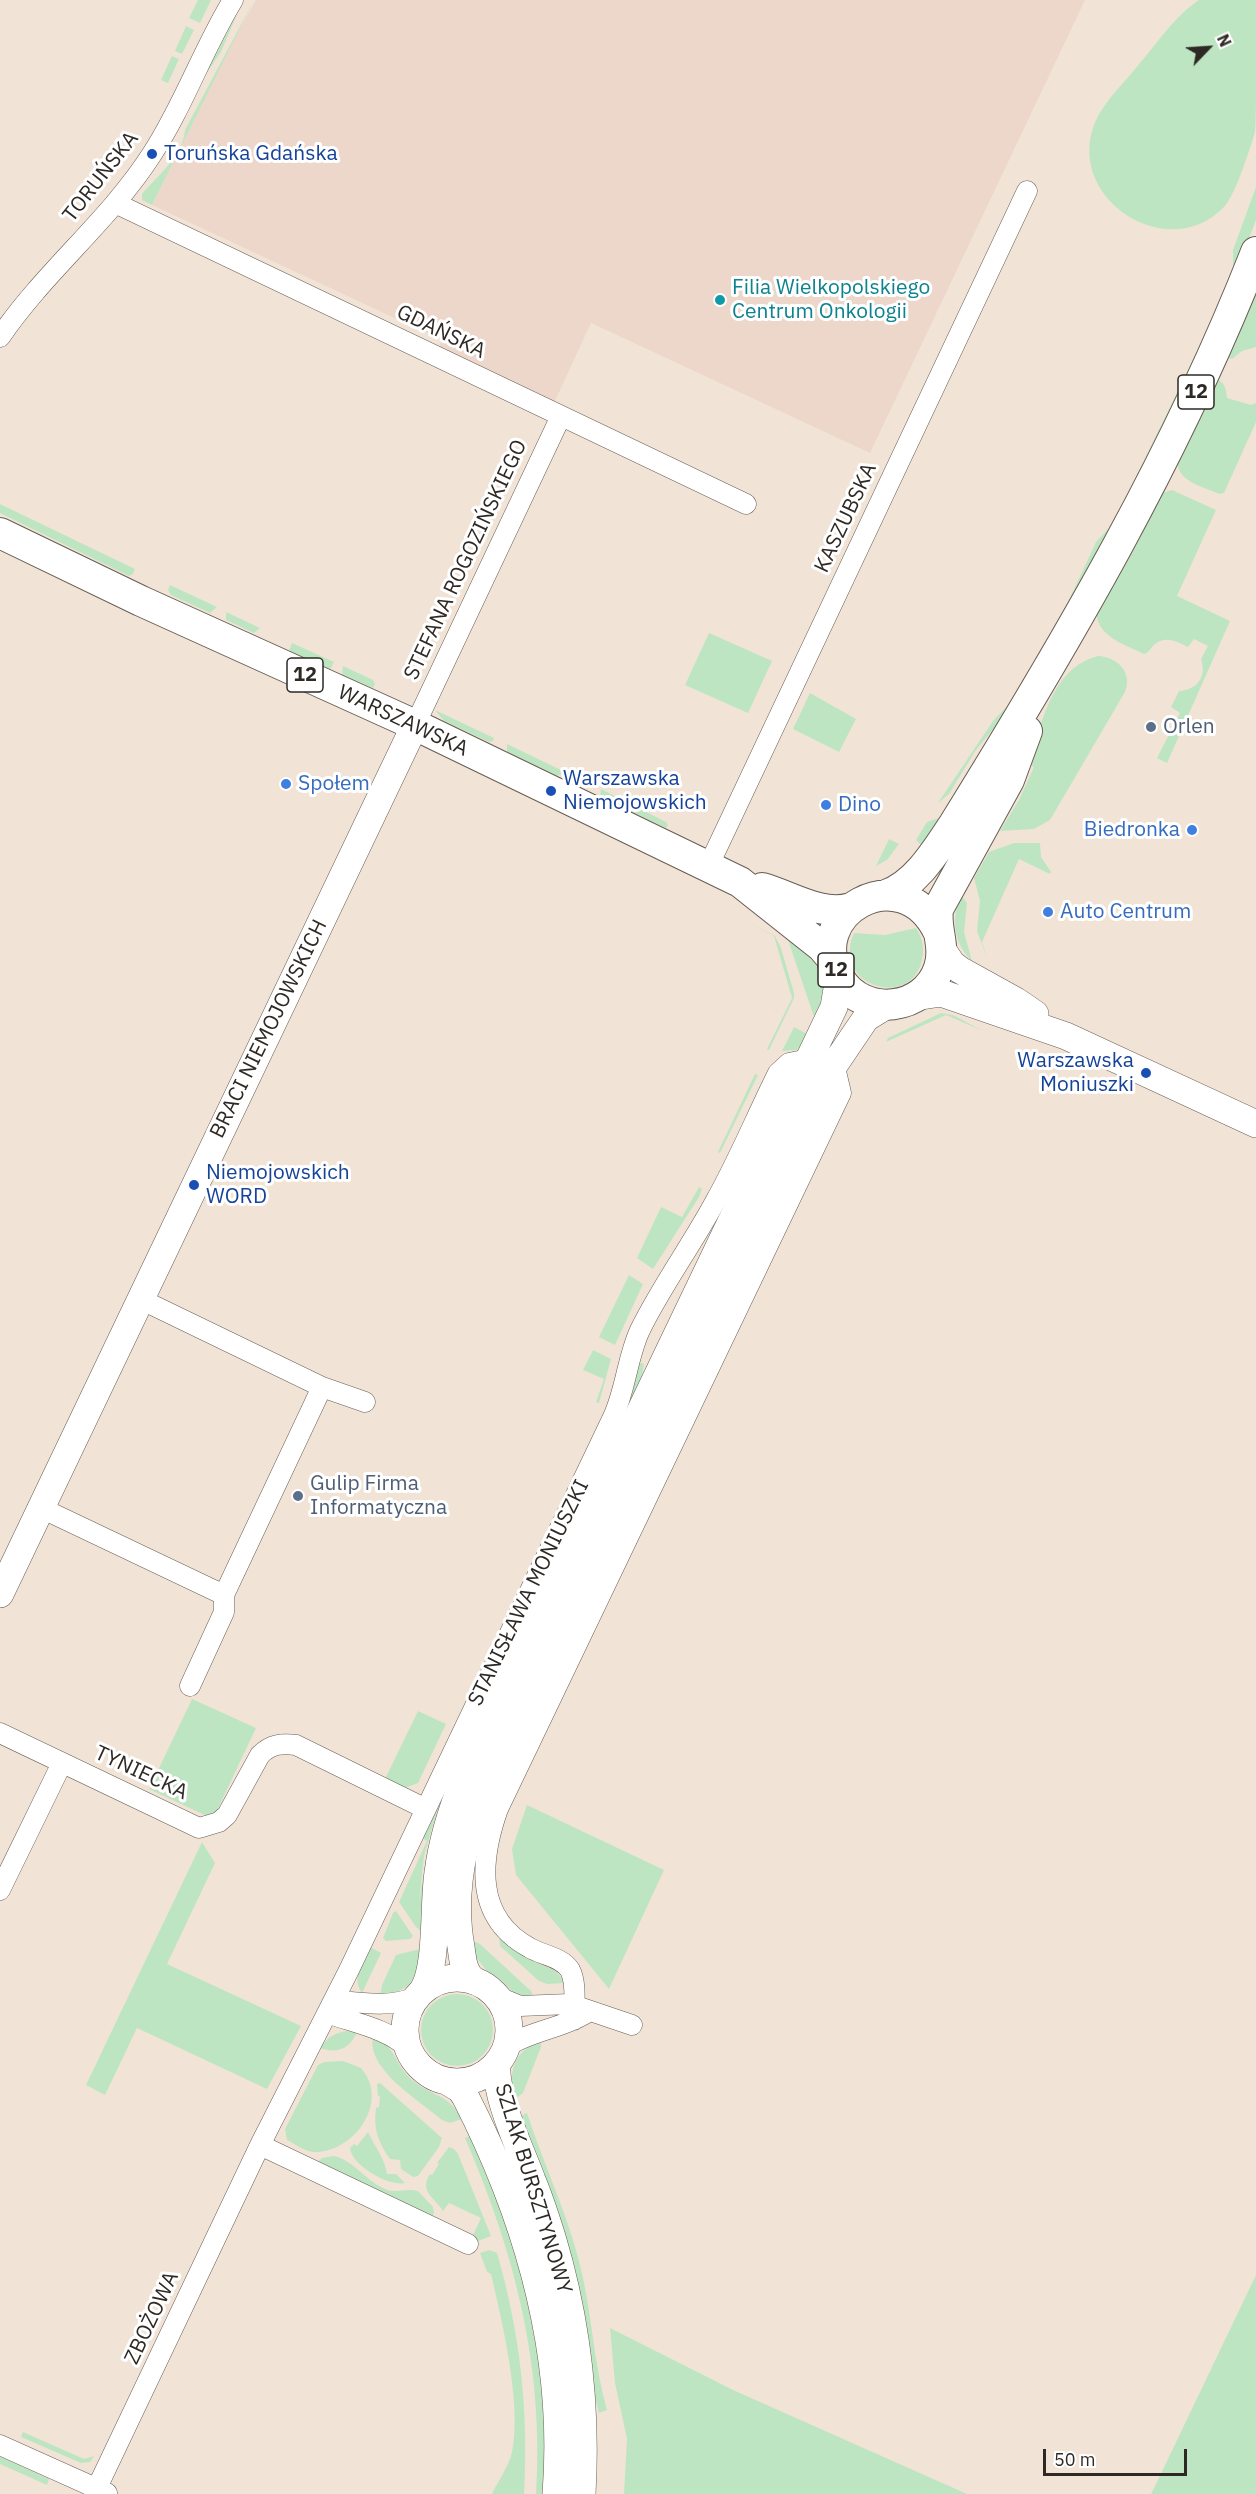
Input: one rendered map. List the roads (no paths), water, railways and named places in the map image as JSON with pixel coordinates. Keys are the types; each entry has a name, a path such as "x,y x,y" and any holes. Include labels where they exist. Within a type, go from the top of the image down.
{"main road":[{"name":"12","path":"1053,662 1009,780 938,909 940,940 935,977 930,985 901,1001 860,998 845,986 834,965 835,932 844,915 867,898 886,895 907,883 936,849 959,816 1053,662 1128,529 1179,430 1256,252"},
{"name":"WARSZAWSKA","path":"0,533 132,597 415,725 740,882 778,892 824,910 839,912 851,908"},
{"name":"BRACI NIEMOJOWSKICH","path":"0,1594 415,725"},
{"name":"WARSZAWSKA","path":"740,882 822,947 834,965"},
{"path":"886,895 914,902 929,914 940,940 960,970 1016,1001 1066,1036"},
{"name":"STANISŁAWA MONIUSZKI","path":"474,1981 464,1968 458,1925 457,1895 464,1851 476,1808 820,1086 822,1061 838,982 834,965"},
{"path":"901,1001 942,993 1066,1036 1256,1124"},
{"name":"STANISŁAWA MONIUSZKI","path":"420,1994 430,1973 438,1871 448,1825 464,1779 822,1061 866,1018 901,1001"},
{"path":"447,1979 474,1981 496,1996 506,2012 508,2020 502,2055 475,2079 448,2082 417,2064 405,2040 405,2021 420,1994 447,1979"},
{"name":"SZLAK BURSZTYNOWY","path":"502,2055 498,2081 543,2209 567,2297 580,2379 584,2433 582,2494"},
{"name":"SZLAK BURSZTYNOWY","path":"448,2082 465,2096 489,2144 519,2217 536,2276 554,2371 558,2433 556,2494"}],"street":[{"name":"TORUŃSKA","path":"3,328 115,203 152,154 233,0"},
{"name":"KASZUBSKA","path":"708,867 1026,191"},
{"name":"GDAŃSKA","path":"115,203 746,504"},
{"name":"STEFANA ROGOZIŃSKIEGO","path":"415,725 561,416"},
{"path":"579,2012 569,1968 561,1961 540,1953 518,1940 503,1925 491,1905 484,1870 488,1839 503,1799 841,1093 822,1061"},
{"name":"STANISŁAWA MONIUSZKI","path":"256,2154 426,1809 621,1400 633,1346 641,1329 667,1279 718,1197 777,1073 789,1063 822,1061"},
{"path":"140,1299 322,1387 365,1402"},
{"path":"190,1686 224,1612 224,1595 322,1387"},
{"path":"41,1508 224,1595"},
{"name":"TYNIECKA","path":"0,1733 199,1828 219,1822 227,1815 260,1755 266,1749 278,1744 296,1745 426,1809"},
{"name":"TYNIECKA","path":"0,1890 62,1762"},
{"path":"330,2006 404,2002 420,1994"},
{"path":"496,1996 520,2006 558,2004 579,2012 607,2015 632,2025"},
{"path":"330,2006 382,2031 408,2048"},
{"path":"502,2055 526,2036 579,2012"},
{"path":"256,2154 321,2175 468,2244"},
{"name":"ZBOŻOWA","path":"100,2492 256,2154"},
{"path":"0,2445 100,2492"}],"place":[{"name":"Toruńska Gdańska","path":"152,154"},
{"name":"Filia Wielkopolskiego Centrum Onkologii","path":"720,300"},
{"name":"Orlen","path":"1151,727"},
{"name":"Społem","path":"286,784"},
{"name":"Warszawska Niemojowskich","path":"551,791"},
{"name":"Dino","path":"826,805"},
{"name":"Biedronka","path":"1192,830"},
{"name":"Auto Centrum","path":"1048,912"},
{"name":"Warszawska Moniuszki","path":"1146,1073"},
{"name":"Niemojowskich WORD","path":"194,1185"},
{"name":"Gulip Firma Informatyczna","path":"298,1496"}]}
